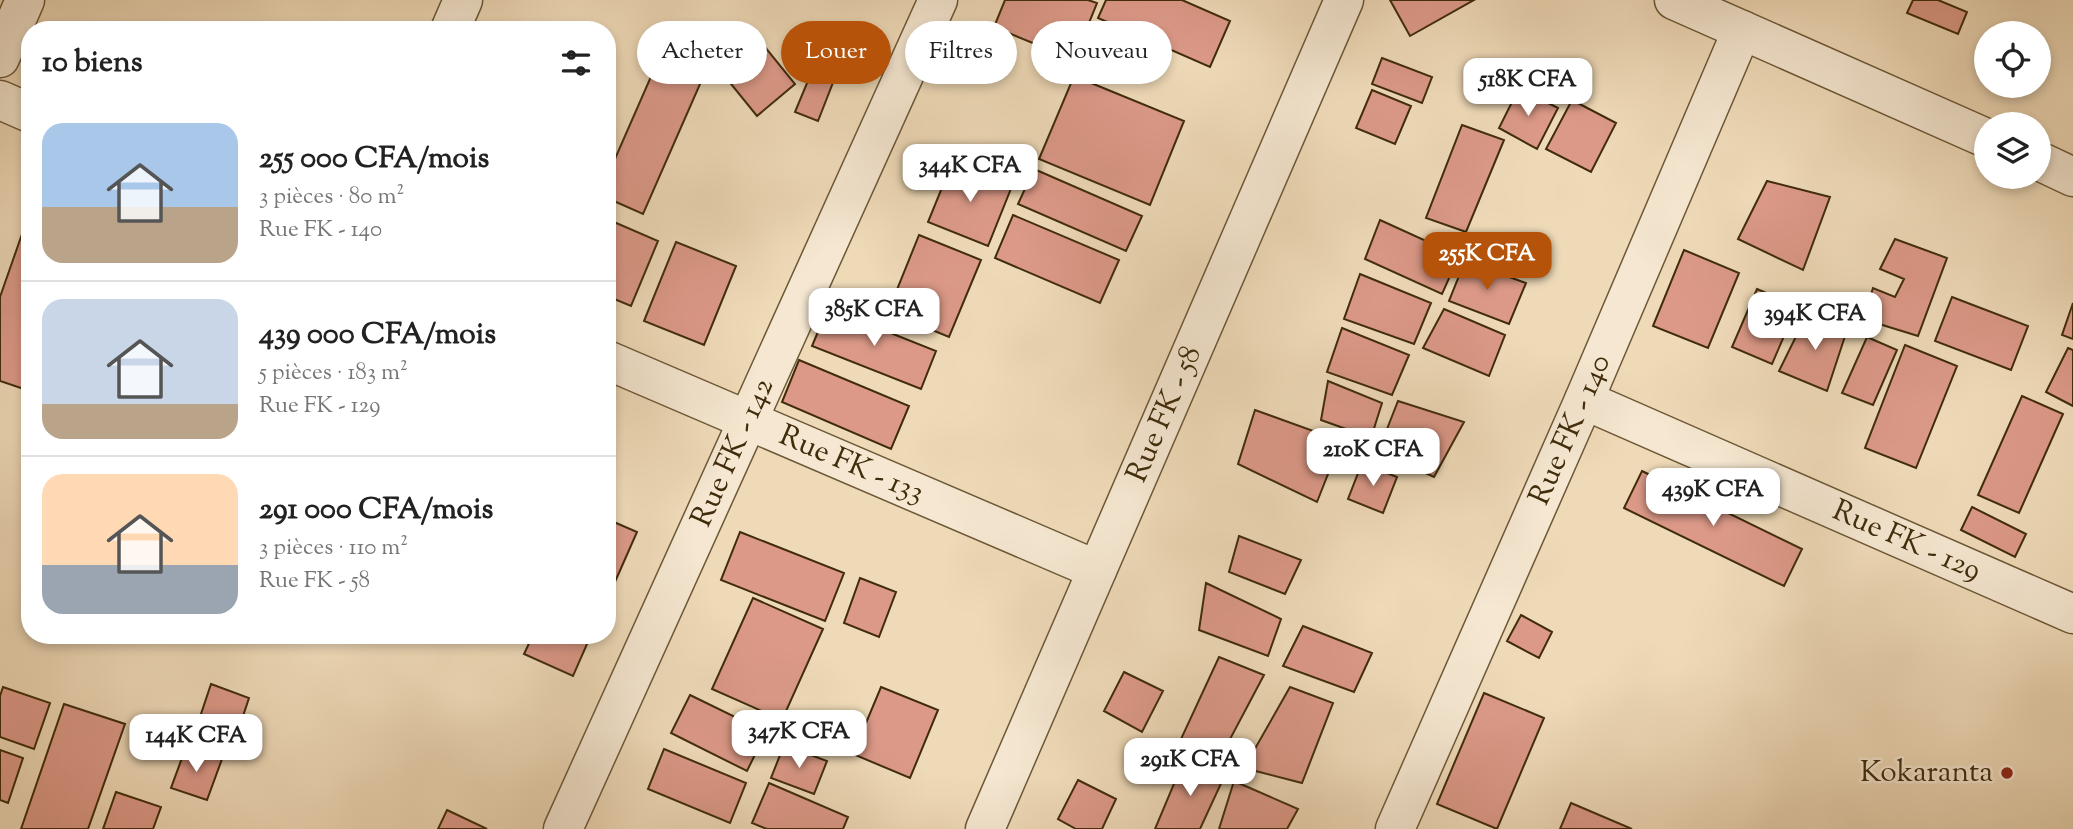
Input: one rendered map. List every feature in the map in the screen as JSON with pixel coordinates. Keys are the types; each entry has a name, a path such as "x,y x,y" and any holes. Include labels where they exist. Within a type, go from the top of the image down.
{"street":[{"path":"0,58 25,0"},
{"path":"454,21 463,0"},
{"name":"Rue FK - 142","path":"563,829 938,0"},
{"name":"Rue FK - 58","path":"985,829 1344,0"},
{"path":"1674,0 1974,133"},
{"name":"Rue FK - 140","path":"1395,829 1584,400 1742,30"},
{"path":"0,100 21,109"},
{"path":"2051,167 2073,177"},
{"name":"Rue FK - 133","path":"616,364 1097,570"},
{"name":"Rue FK - 129","path":"1584,400 2073,614"}],"building":[{"path":"1005,0 1088,0 1097,3 1090,21 1031,21 1031,42 1017,36 1017,21 996,21"},
{"path":"1106,0 1182,0 1230,21 1210,67 1172,50 1172,21 1105,21 1098,18"},
{"path":"1390,0 1474,0 1410,36"},
{"path":"1913,0 1938,0 1967,12 1958,34 1907,13"},
{"path":"767,50 781,67 781,84 795,84 757,116 731,84 767,84"},
{"path":"1382,58 1432,77 1422,103 1372,84"},
{"path":"648,84 700,84 643,214 616,202 616,156"},
{"path":"807,84 832,84 818,121 795,112"},
{"path":"1071,84 1094,84 1184,121 1150,205 1039,159"},
{"path":"1519,88 1558,108 1537,149 1499,128"},
{"path":"1372,90 1411,106 1395,144 1356,128"},
{"path":"1572,100 1616,123 1591,172 1546,149"},
{"path":"1462,125 1504,140 1466,232 1426,218"},
{"path":"952,163 1012,186 988,246 928,222"},
{"path":"1034,169 1142,216 1126,251 1018,204"},
{"path":"1767,181 1830,197 1803,270 1738,239"},
{"path":"1013,215 1119,260 1100,303 995,258"},
{"path":"1380,220 1459,256 1442,294 1365,259"},
{"path":"616,223 658,241 631,306 616,300"},
{"path":"919,235 981,260 949,337 888,312"},
{"path":"21,237 21,388 0,381 0,297"},
{"path":"1895,239 1947,258 1918,336 1863,319 1873,288 1895,297 1904,279 1880,269"},
{"path":"676,242 736,266 704,345 644,321"},
{"path":"1684,250 1739,273 1708,348 1653,326"},
{"path":"1465,261 1526,283 1509,324 1449,301"},
{"path":"1360,274 1431,303 1414,344 1344,319"},
{"path":"1757,289 1797,306 1772,364 1732,347"},
{"path":"1952,297 2028,326 2011,370 1935,341"},
{"path":"2073,303 2073,339 2062,335"},
{"path":"828,308 936,351 921,389 812,346"},
{"path":"1444,309 1505,335 1489,376 1423,348"},
{"path":"1807,314 1847,330 1827,391 1779,371"},
{"path":"1342,328 1409,355 1392,395 1327,372"},
{"path":"1867,337 1897,350 1873,405 1842,393"},
{"path":"1905,345 1957,366 1916,468 1865,448"},
{"path":"2068,348 2073,350 2073,406 2046,392"},
{"path":"799,360 909,406 891,449 782,402"},
{"path":"1328,381 1382,403 1371,438 1321,420"},
{"path":"2022,396 2063,414 2019,513 1978,495"},
{"path":"1398,401 1464,422 1434,477 1378,452"},
{"path":"1255,410 1341,441 1317,502 1238,464"},
{"path":"1362,463 1397,477 1383,513 1348,499"},
{"path":"1642,471 1802,549 1784,586 1624,508"},
{"path":"1972,507 2026,534 2015,557 1961,530"},
{"path":"616,523 637,532 616,580"},
{"path":"740,532 844,573 825,621 721,580"},
{"path":"1239,536 1301,560 1285,594 1229,572"},
{"path":"860,578 896,592 879,637 844,623"},
{"path":"1206,583 1281,619 1268,656 1199,630"},
{"path":"753,598 823,629 782,720 712,689"},
{"path":"1521,615 1552,632 1539,658 1507,641"},
{"path":"1303,626 1372,653 1354,692 1283,666"},
{"path":"529,644 587,644 573,676 524,654"},
{"path":"1219,657 1264,675 1219,760 1181,739"},
{"path":"1124,672 1163,691 1142,732 1104,711"},
{"path":"211,684 249,698 235,740 197,726"},
{"path":"3,687 50,703 34,749 0,737 0,696"},
{"path":"881,687 938,710 910,778 853,754"},
{"path":"1290,687 1333,703 1302,783 1244,768"},
{"path":"1484,693 1544,718 1497,829 1437,804"},
{"path":"690,695 766,732 747,771 671,733"},
{"path":"64,704 125,724 88,829 21,829"},
{"path":"784,745 827,761 814,794 771,778"},
{"path":"186,747 222,759 207,800 171,788"},
{"path":"664,749 746,783 730,823 648,789"},
{"path":"0,750 23,758 8,803 0,800"},
{"path":"1184,760 1224,777 1200,829 1155,829"},
{"path":"1078,780 1116,799 1102,829 1076,829 1058,819"},
{"path":"1234,781 1298,809 1287,829 1219,829"},
{"path":"769,783 848,817 843,829 767,829 752,823"},
{"path":"116,792 161,807 153,829 103,829"},
{"path":"1571,803 1632,829 1560,829"},
{"path":"447,810 487,829 438,829"}],"place":[{"name":"Kokaranta","path":"2007,773"}]}
